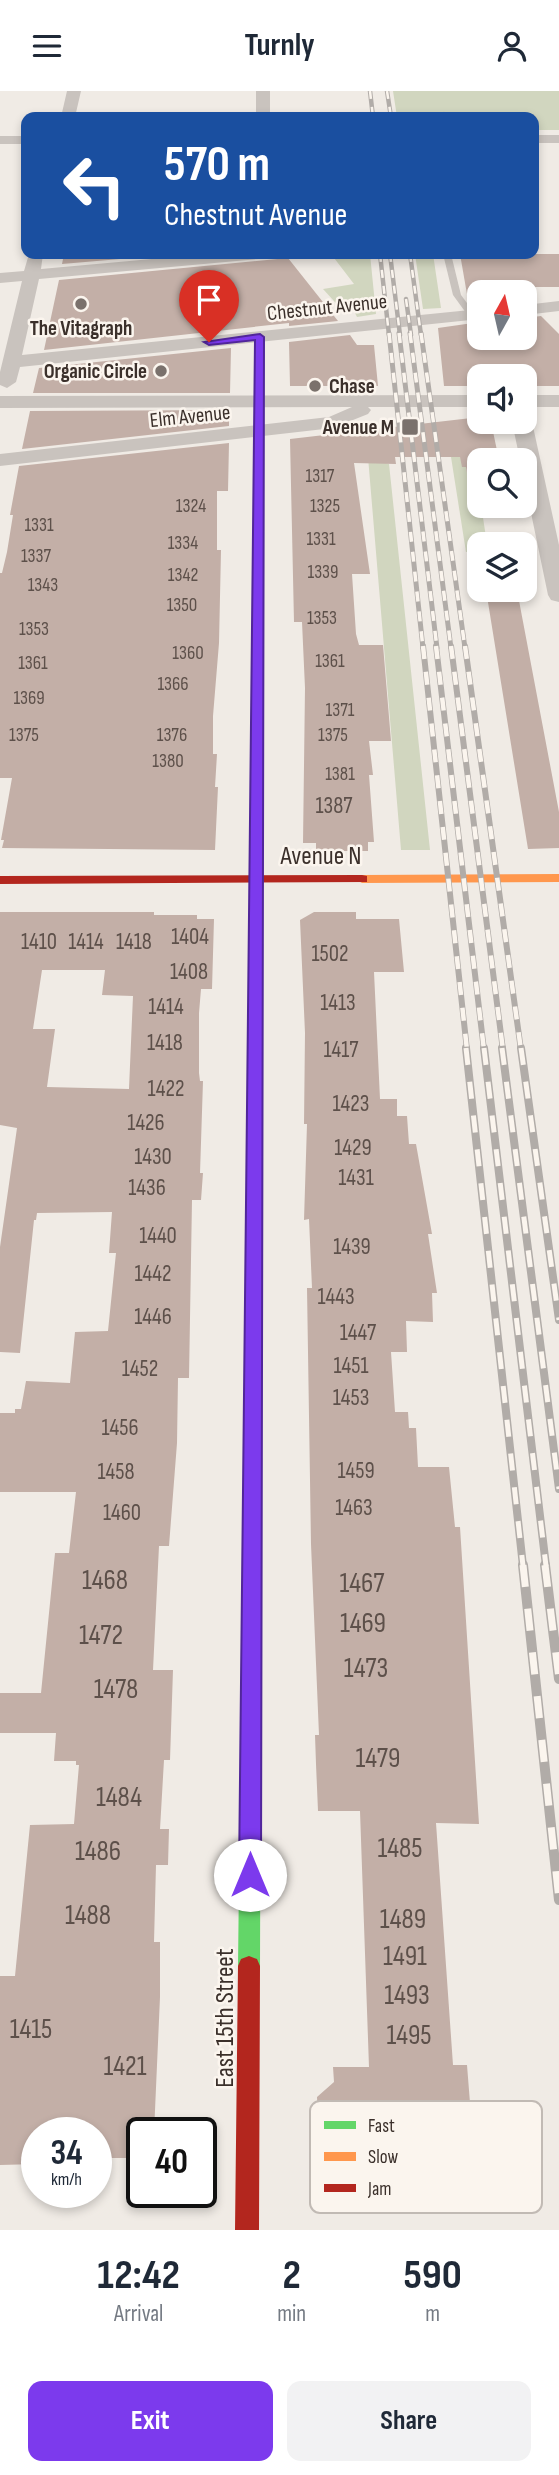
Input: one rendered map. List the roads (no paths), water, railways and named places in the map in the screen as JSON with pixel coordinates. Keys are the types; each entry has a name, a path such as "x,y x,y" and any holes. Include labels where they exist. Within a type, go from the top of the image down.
{"street":[{"path":"69,112 74,91"},
{"path":"263,91 263,112"},
{"path":"539,139 559,139"},
{"path":"0,140 21,140"},
{"path":"36,259 1,405 467,401"},
{"path":"0,278 204,259"},
{"path":"537,309 559,306"},
{"name":"Chestnut Avenue","path":"11,362 467,316"},
{"name":"East 15th Street","path":"247,2230 260,337"},
{"name":"Elm Avenue","path":"0,460 333,422 380,401"},
{"path":"537,401 559,401"},
{"path":"526,434 550,509 559,595"},
{"name":"Avenue N","path":"0,880 559,877"}],"lane":[{"path":"448,259 457,295 467,306"}],"railway":[{"path":"370,91 372,112"},
{"path":"387,91 390,112"},
{"path":"381,259 389,335"},
{"path":"391,259 400,335"},
{"path":"411,259 421,335"},
{"path":"406,299 411,335"},
{"path":"389,333 423,648"},
{"path":"399,333 437,648"},
{"path":"410,333 451,648"},
{"path":"421,333 465,648"},
{"path":"423,646 467,1050"},
{"path":"436,646 484,1050"},
{"path":"451,646 503,1050"},
{"path":"465,646 521,1050"},
{"path":"466,1048 523,1566"},
{"path":"484,1048 546,1566"},
{"path":"502,1048 559,1489"},
{"path":"521,1048 559,1320"},
{"path":"523,1565 559,1900"},
{"path":"545,1565 559,1679"}],"place":[{"name":"The Vitagraph","path":"81,304"},
{"name":"Organic Circle","path":"161,371"},
{"name":"Chase","path":"315,386"},
{"name":"Avenue M","path":"410,427"}]}
